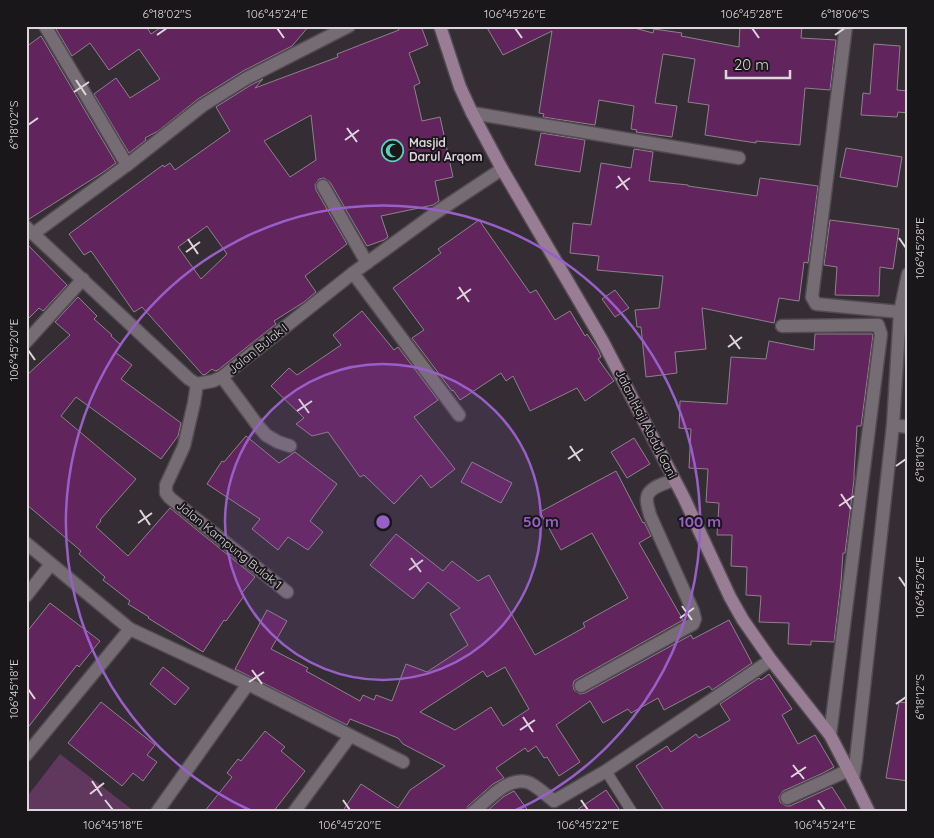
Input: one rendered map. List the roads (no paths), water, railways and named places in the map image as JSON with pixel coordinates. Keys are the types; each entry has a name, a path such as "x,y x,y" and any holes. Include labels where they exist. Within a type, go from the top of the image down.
{"street":[{"path":"46,26 127,165"},
{"path":"197,384 189,379 30,231 127,165 202,106 247,78 349,26"},
{"name":"Jalan Haji Abdul Gani","path":"440,26 460,86 472,113 502,169 602,340 688,507 730,597 770,660 830,735 869,812"},
{"path":"846,26 812,296 816,304 900,312"},
{"path":"472,113 740,158"},
{"name":"Jalan Bulak I","path":"197,384 222,377 366,263 434,214 502,169"},
{"path":"323,186 366,263"},
{"path":"353,273 459,415"},
{"path":"787,798 851,774 856,760 893,426 900,312 908,274"},
{"path":"26,342 83,279"},
{"path":"782,326 878,325 881,334 830,735"},
{"path":"222,377 258,427 266,435 290,446"},
{"name":"Jalan Kampung Bulak 1","path":"197,384 184,446 166,484 166,493 287,592"},
{"path":"893,426 908,427"},
{"path":"581,686 693,624 695,619 693,611 650,515 646,500 648,494 655,488 674,480"},
{"path":"26,543 130,629 248,684 403,762"},
{"path":"26,596 51,564"},
{"path":"26,755 130,629"},
{"path":"473,812 504,786 514,781 529,782 551,806 770,660"},
{"path":"156,812 248,684"},
{"path":"294,812 350,736"}],"lane":[{"path":"606,771 632,812"}],"place":[{"name":"Masjid Darul Arqom","path":"393,150"}]}
